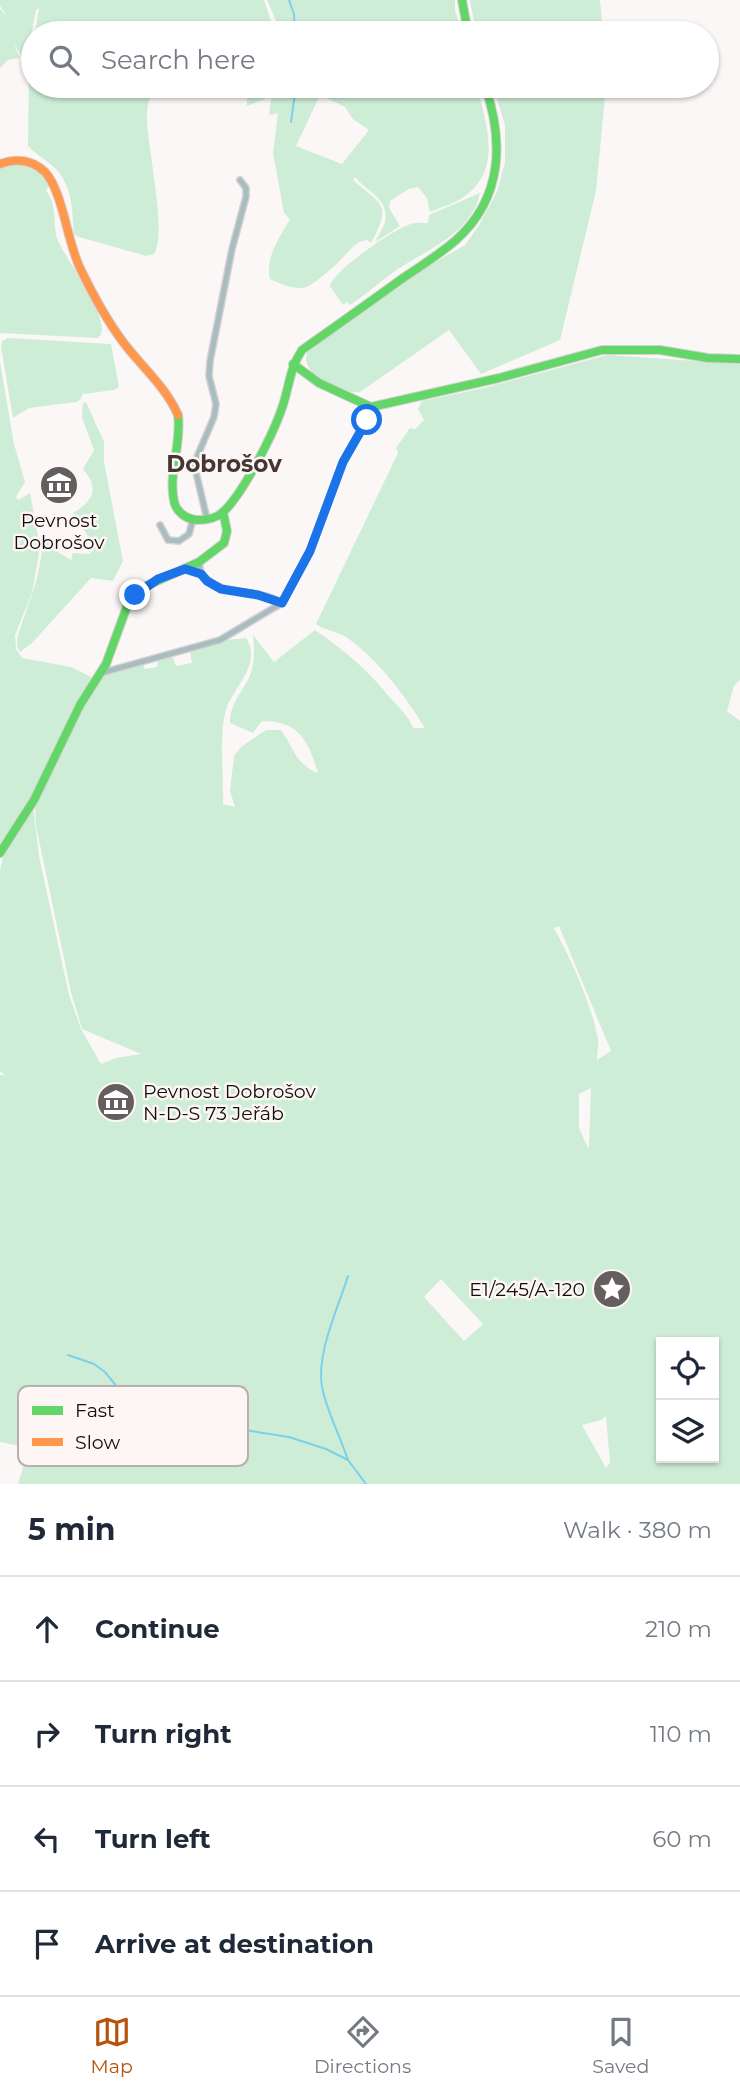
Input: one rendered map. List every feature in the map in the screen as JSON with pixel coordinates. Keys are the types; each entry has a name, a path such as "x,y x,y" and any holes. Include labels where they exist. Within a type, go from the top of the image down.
{"street":[{"path":"462,0 466,21"},
{"path":"0,164 11,160 30,162 41,168 51,179 67,239 92,291 124,342 174,405 178,415 180,425 175,502 178,511 193,519 207,519 223,512 233,500 277,422 293,364 307,345 430,259 471,225 490,188 498,149 496,122 489,98"},
{"path":"207,519 194,464 214,417 216,404 209,376 210,361 232,249 247,197 246,188 240,180"},
{"path":"293,364 319,383 371,407 499,378 602,350 660,350 740,359"},
{"path":"101,673 220,640 282,603 310,551 343,462 367,420 371,407"},
{"path":"0,853 34,800 80,705 101,673 129,601 151,583 199,562 224,543 227,531 223,512"},
{"path":"160,525 168,540 179,541 189,534 193,519"},
{"path":"199,562 201,574 221,589 258,595 282,603"},
{"path":"185,569 201,574"}],"green space":[{"path":"0,0 264,0 271,21 37,21 39,8 34,21 21,21 21,55 14,44 20,58 8,60 0,68 0,9 7,16 0,6"},
{"path":"267,0 455,0 458,21 276,21"},
{"path":"470,0 600,0 602,21 474,21"},
{"path":"29,98 150,98 148,131 159,229 154,254 146,256 74,234 70,198 65,182 54,167 28,146"},
{"path":"247,98 265,98 265,99 247,106"},
{"path":"271,98 319,98 296,146 342,164 369,130 353,119 345,107 326,98 480,98 487,130 488,159 477,185 452,203 430,212 427,198 418,187 409,189 390,201 389,208 400,226 375,242 385,222 384,207 355,177 353,180 381,207 381,220 371,243 367,240 357,243 318,280 306,287 294,288 270,279 269,271 271,256 290,220 284,213 273,153 278,113 269,115"},
{"path":"497,98 605,98 596,191 560,340 481,374 449,330 360,392 341,390 321,380 307,365 306,356 310,347 423,269 465,245 497,192 505,162 505,125"},
{"path":"12,164 34,169 49,186 46,191 54,210 59,243 99,315 102,326 101,335 97,338 0,333 0,169"},
{"path":"480,193 468,219 447,238 398,269 350,305 347,302 343,305 330,286 353,260 403,227 428,223 429,215"},
{"path":"8,338 111,344 119,387 83,394 76,402 29,408 13,418 1,347 2,341"},
{"path":"607,355 740,364 740,680 734,686 727,711 740,721 740,1484 18,1484 24,1466 248,1466 248,1386 18,1386 18,1446 0,1442 0,1075 5,1075 0,1071 0,871 3,857 33,805 39,856 69,995 81,1029 101,1064 116,1058 141,1054 82,1029 71,992 36,826 35,810 38,798 82,706 104,674 143,663 145,669 157,667 158,659 172,656 176,666 192,663 190,652 225,640 246,638 251,656 246,673 231,698 224,717 223,804 235,807 230,791 234,756 241,747 266,730 281,730 304,765 318,773 306,742 294,729 275,722 262,721 253,733 230,723 235,703 251,673 254,658 253,635 274,662 315,630 344,651 370,675 405,714 413,728 425,728 400,691 369,656 346,637 316,624 398,453 396,448 410,428 415,429 424,420 418,409 422,401 484,388","holes":["559,926 611,1051 597,1060 598,1038 590,1010 574,968 554,928","591,1088 589,1148 579,1128 579,1094","441,1279 483,1324 464,1341 424,1297","606,1416 610,1463 606,1468 582,1425"]},
{"path":"0,362 14,444 25,482 16,497 18,500 30,493 40,547 32,593 15,635 16,649 22,658 71,667 93,678 40,783 0,848"},
{"path":"86,402 104,442 104,462 123,561 113,581 91,578 32,643 20,652 17,639 37,577 42,537 50,537 59,553 71,560 73,553 89,554 94,550 73,513 85,504 93,489 83,469 94,450 82,418 83,403"}],"waterway":[{"path":"289,0 294,21"},
{"path":"291,122 294,98"},
{"path":"348,1276 325,1346 321,1374 327,1406 348,1460"},
{"path":"68,1355 94,1364 116,1386"},
{"path":"248,1431 289,1437 326,1449 348,1460 366,1484"}],"traffic: fast":[{"path":"462,0 466,21"},
{"path":"178,415 173,480 175,505 179,512 189,518 200,520 214,517 230,505 264,450 302,350 437,255 472,224 491,187 495,168 497,148 488,98"},
{"path":"293,364 319,383 371,407 499,378 602,350 660,350 708,358 740,359"},
{"path":"0,853 34,800 80,705 106,664 129,601 144,587 199,562 224,543 227,531 223,512"}],"traffic: slow":[{"path":"0,164 24,161 45,172 61,204 76,257 94,296 117,333 160,386 178,415"}],"place":[{"name":"Pevnost Dobrošov","path":"59,485"},
{"name":"Pevnost Dobrošov N-D-S 73 Jeřáb","path":"116,1102"},
{"name":"E1/245/A-120","path":"612,1289"}],"district":[{"name":"Dobrošov","path":"224,464"}],"route":[{"path":"135,595 158,579 185,569 201,574 221,589 258,595 282,603 310,551 343,462 367,420"}]}
